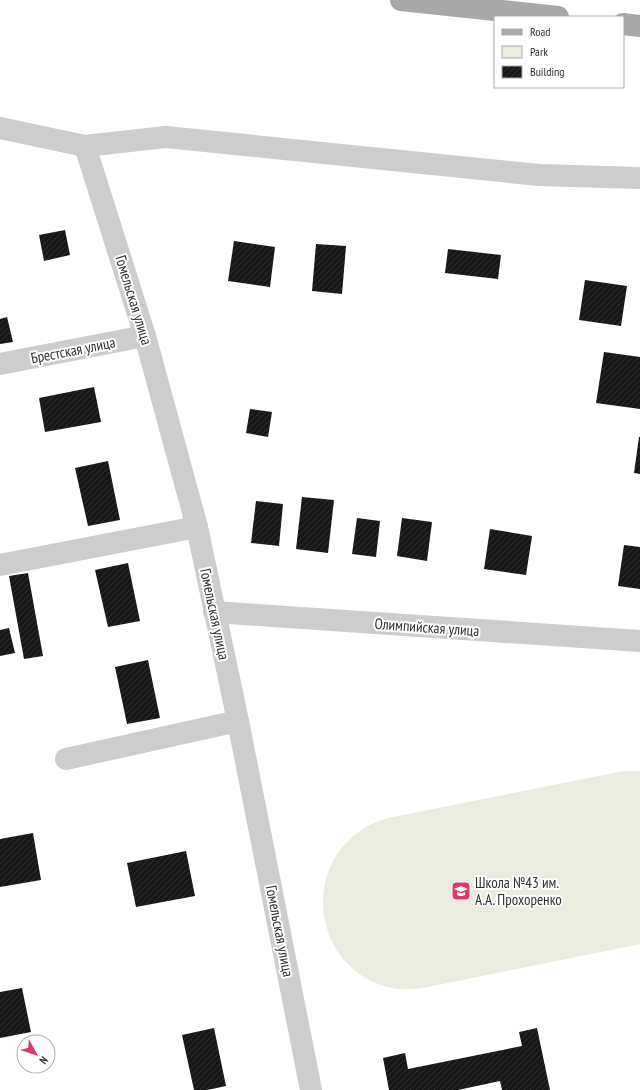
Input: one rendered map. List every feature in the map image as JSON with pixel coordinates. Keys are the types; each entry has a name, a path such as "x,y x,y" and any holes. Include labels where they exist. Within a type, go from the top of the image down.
{"main road":[{"path":"401,0 549,16"},
{"path":"624,24 640,26"}],"street":[{"path":"0,128 85,146 166,138 539,175 640,178"},
{"name":"Гомельская улица","path":"85,146 145,336 197,527 238,721 311,1090"},
{"name":"Брестская улица","path":"0,364 145,336"},
{"path":"0,565 197,527"},
{"name":"Олимпийская улица","path":"214,612 640,641"},
{"path":"66,759 238,721"}],"green space":[{"path":"624,771 640,771 640,944 412,989 396,989 381,985 358,973 341,956 329,935 324,913 324,889 331,866 343,846 366,827 388,818"}],"building":[{"path":"65,230 70,255 44,261 39,235"},
{"path":"234,241 275,247 270,287 228,281"},
{"path":"316,244 346,246 342,294 312,291"},
{"path":"448,249 501,255 498,279 445,273"},
{"path":"585,280 627,286 621,326 579,320"},
{"path":"7,317 13,342 0,344 0,319"},
{"path":"604,352 640,357 640,409 596,403"},
{"path":"94,387 101,422 45,432 39,398"},
{"path":"250,409 272,412 268,437 246,433"},
{"path":"640,437 640,474 634,473"},
{"path":"108,461 120,520 88,526 75,468"},
{"path":"302,497 334,500 328,553 296,549"},
{"path":"256,501 283,504 279,546 251,543"},
{"path":"357,518 380,521 376,557 352,554"},
{"path":"402,518 432,522 427,561 397,556"},
{"path":"490,529 532,536 526,575 484,569"},
{"path":"624,545 640,547 640,589 618,586"},
{"path":"128,563 140,621 108,627 95,570"},
{"path":"28,573 43,656 24,659 9,576"},
{"path":"9,628 15,653 0,656 0,630"},
{"path":"148,660 160,718 127,724 115,667"},
{"path":"33,833 41,880 0,887 0,839"},
{"path":"186,851 195,896 136,907 127,863"},
{"path":"22,988 31,1032 0,1038 0,992"},
{"path":"214,1028 226,1086 207,1090 194,1090 182,1035"},
{"path":"537,1028 550,1090 502,1090 500,1081 458,1090 389,1090 383,1058 405,1053 408,1069 522,1046 519,1032"}],"place":[{"name":"Школа №43 им. А.А. Прохоренко","path":"461,891"}]}
